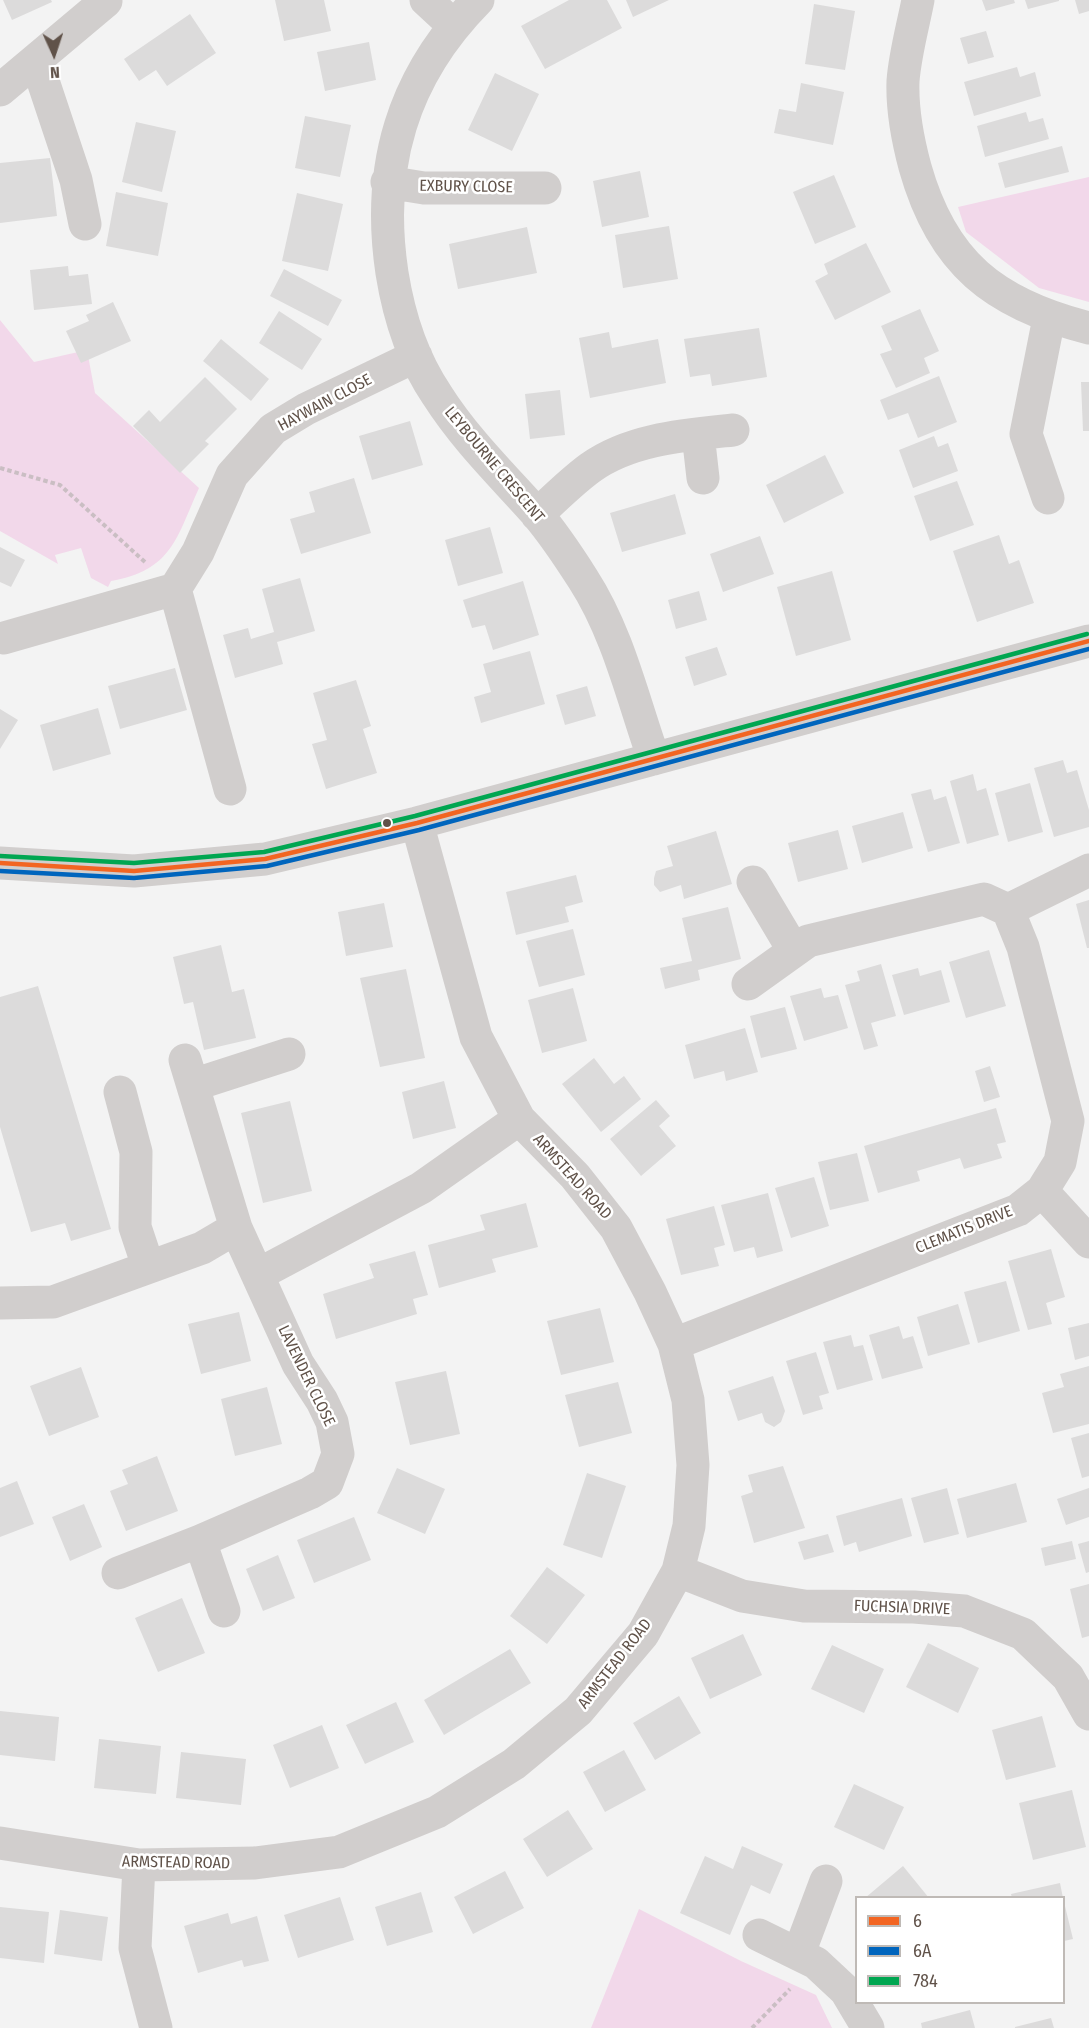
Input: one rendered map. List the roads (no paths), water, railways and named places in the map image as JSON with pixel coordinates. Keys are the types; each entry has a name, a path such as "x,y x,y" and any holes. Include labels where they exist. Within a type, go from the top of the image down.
{"street":[{"path":"0,90 106,0"},
{"path":"426,0 453,25"},
{"name":"LEYBOURNE CRESCENT","path":"478,0 453,25 431,57 412,96 397,138 387,182 387,222 396,299 402,327 435,394 462,430 537,515 584,580 607,623 654,759"},
{"path":"918,0 903,82 909,145 925,201 952,251 997,292 1049,318 1089,328"},
{"path":"36,60 76,180 85,225"},
{"name":"EXBURY CLOSE","path":"387,182 424,188 545,188"},
{"path":"1048,498 1026,434 1049,318"},
{"name":"HAYWAIN CLOSE","path":"175,589 198,552 232,476 273,429 306,409 416,356"},
{"path":"537,515 591,467 611,456 645,443 733,430"},
{"path":"698,434 703,478"},
{"path":"4,638 175,589 230,789"},
{"path":"0,863 134,871 266,859 417,823 1089,641"},
{"name":"ARMSTEAD ROAD","path":"0,1843 139,1865 255,1863 339,1852 437,1812 514,1764 578,1711 643,1634 678,1571 689,1526 693,1465 688,1400 674,1344 616,1228 575,1176 519,1119 476,1037 417,823"},
{"path":"748,984 808,941 984,899 1008,910 1089,870"},
{"path":"753,882 794,951"},
{"name":"CLEMATIS DRIVE","path":"674,1344 1018,1210 1042,1191 1060,1162 1068,1121 1023,947 1008,910"},
{"name":"LAVENDER CLOSE","path":"118,1573 200,1541 310,1493 327,1483 338,1454 332,1422 322,1401 298,1364 259,1274 236,1228 189,1073 289,1054"},
{"path":"120,1092 136,1152 135,1227 148,1266"},
{"path":"259,1274 421,1188 519,1119"},
{"path":"1042,1191 1089,1242"},
{"path":"0,1303 53,1302 202,1248 236,1228"},
{"path":"200,1541 224,1611"},
{"name":"FUCHSIA DRIVE","path":"678,1571 742,1596 804,1606 914,1606 964,1611 1023,1634 1068,1677 1089,1714"},
{"path":"139,1865 135,1948 156,2028"},
{"path":"807,1958 826,1881"},
{"path":"759,1935 807,1958 846,1991 868,2028"}]}
